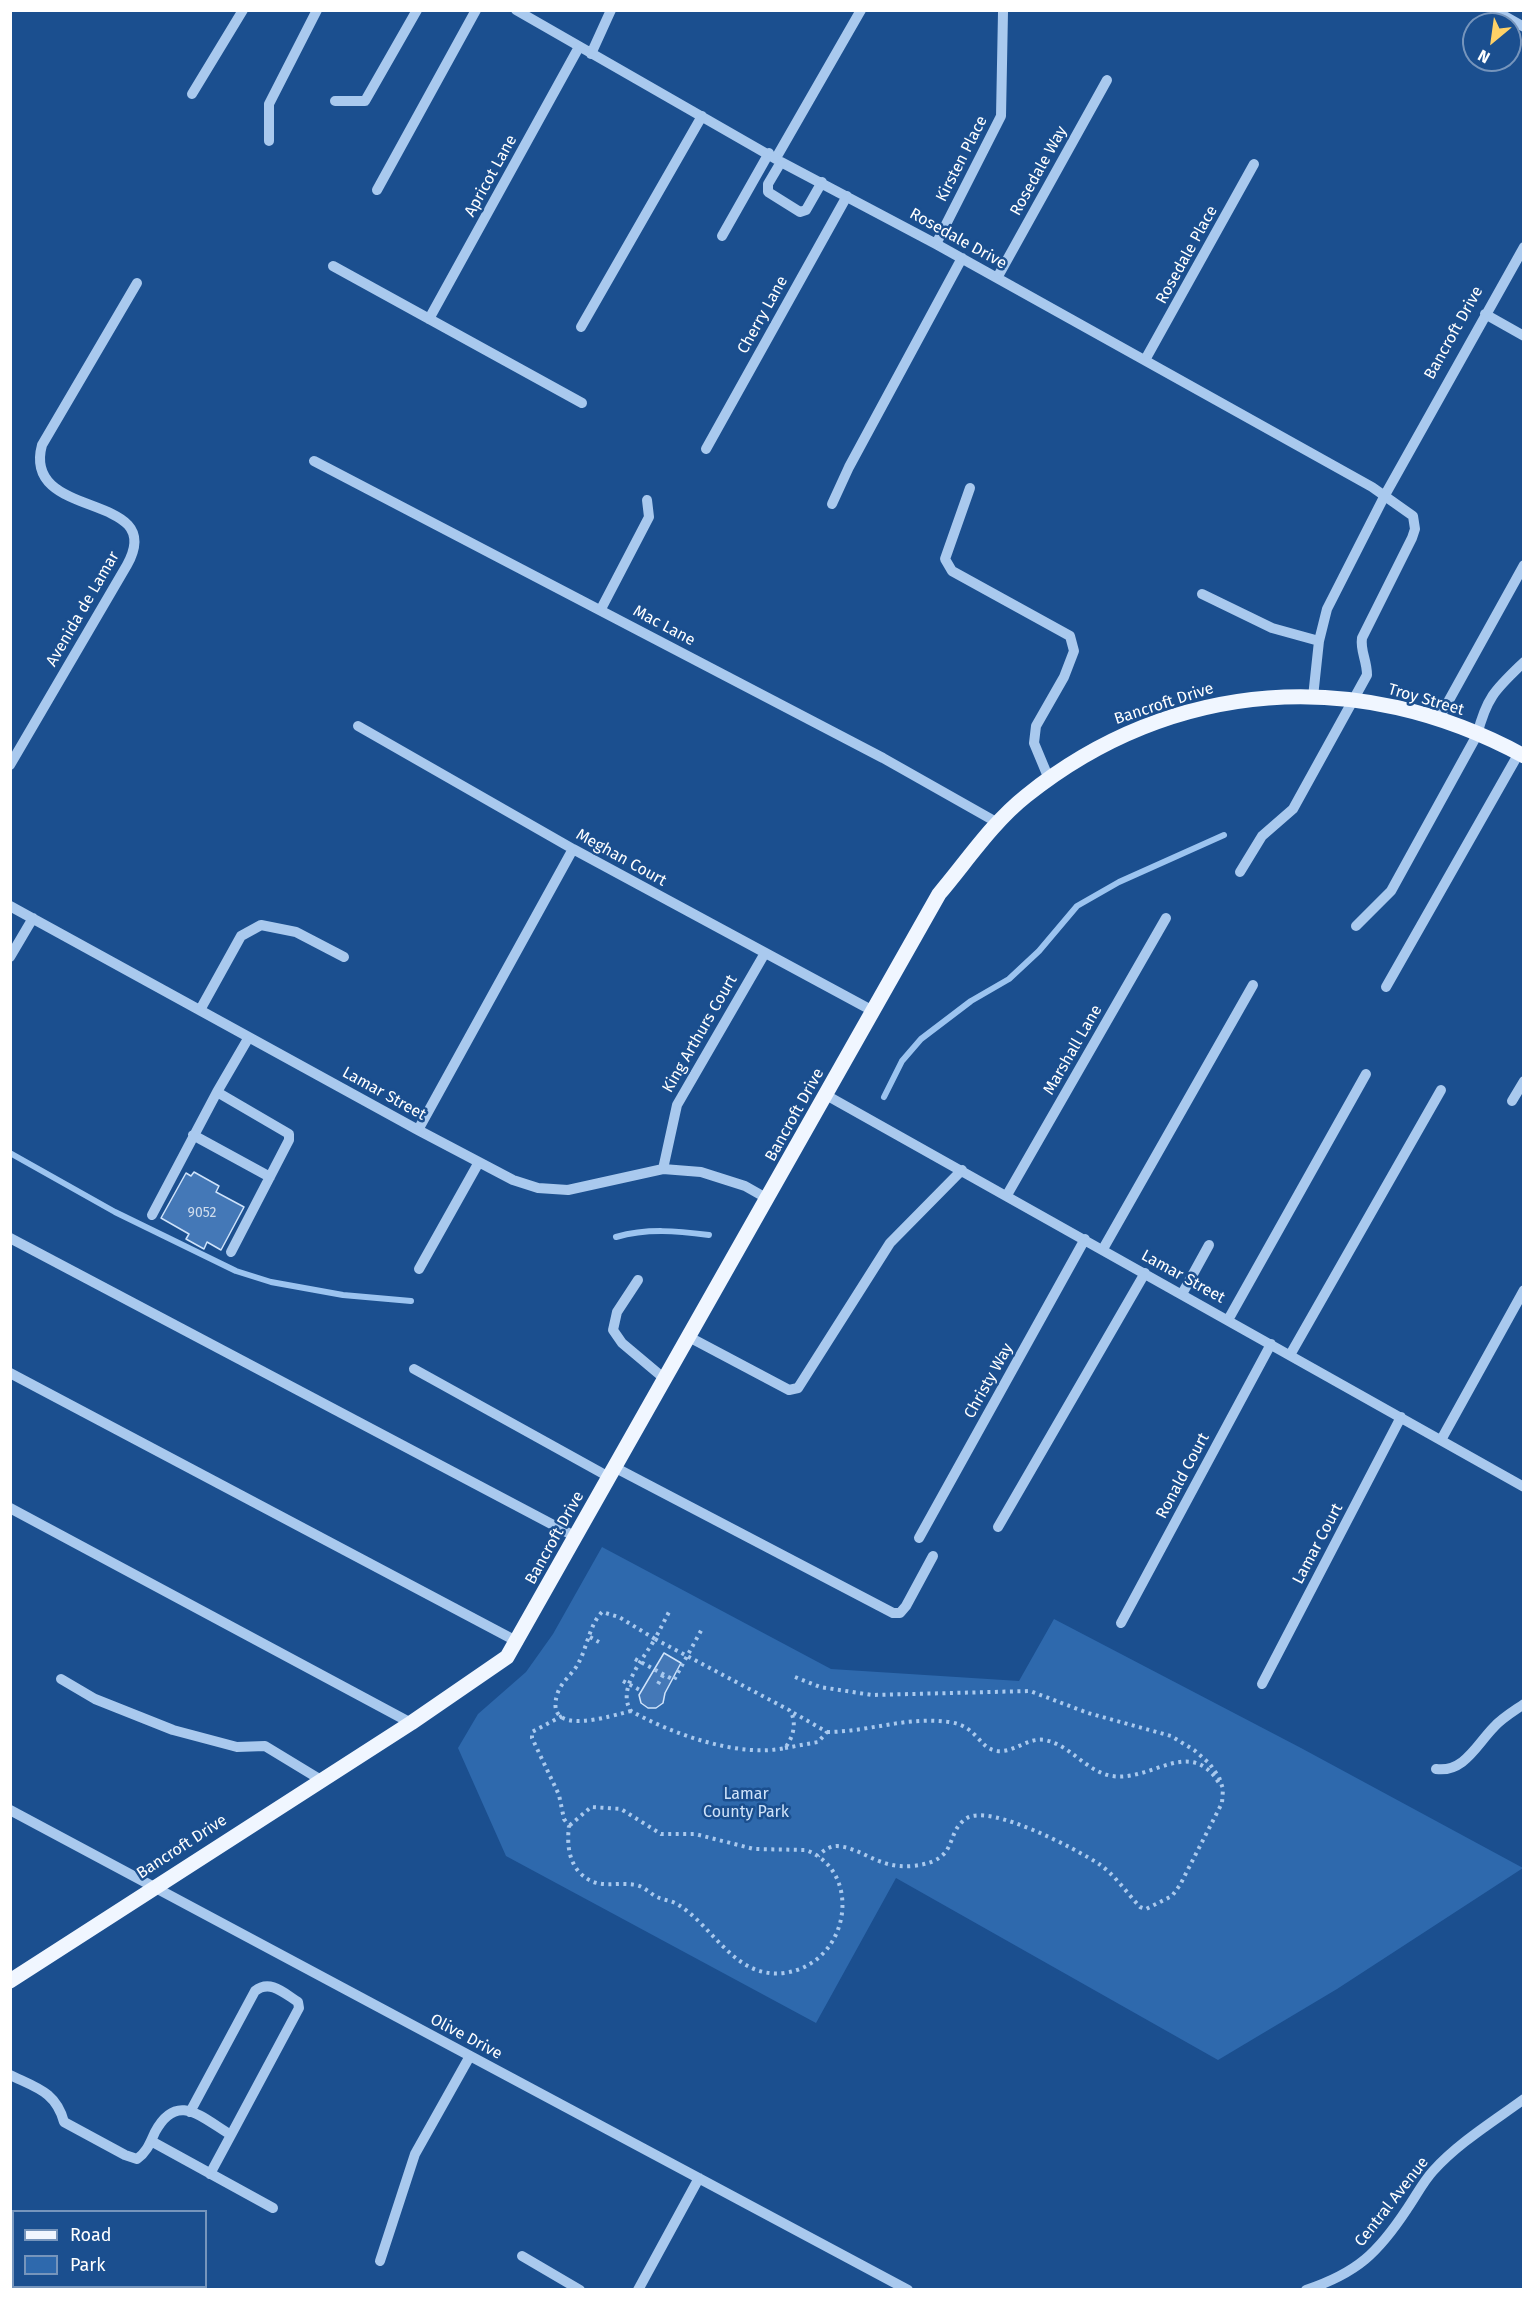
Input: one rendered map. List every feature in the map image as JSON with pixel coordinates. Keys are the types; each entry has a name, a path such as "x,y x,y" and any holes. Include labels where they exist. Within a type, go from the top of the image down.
{"main road":[{"name":"Bancroft Drive","path":"10,1981 411,1723 507,1657 518,1642 939,894 998,823 1049,779 1112,740 1151,724 1207,706 1270,696 1313,697"},
{"name":"Troy Street","path":"1313,697 1395,707 1438,720 1521,755"}],"street":[{"path":"192,94 243,10"},
{"path":"269,141 269,104 317,10"},
{"path":"335,101 365,101 417,10"},
{"path":"377,190 476,10"},
{"name":"Rosedale Drive","path":"516,10 775,157 962,258 1385,495 1413,516 1415,529 1362,638 1361,648 1367,660 1367,675 1293,809 1262,836 1240,872"},
{"path":"591,54 611,10"},
{"path":"722,236 775,157 861,10"},
{"path":"1494,10 1524,27"},
{"name":"Kirsten Place","path":"936,244 1001,116 1003,12"},
{"name":"Apricot Lane","path":"429,320 579,47"},
{"name":"Rosedale Way","path":"997,278 1107,80"},
{"path":"581,327 702,116"},
{"path":"775,157 768,192 800,212 806,210 822,182"},
{"name":"Rosedale Place","path":"1145,360 1254,164"},
{"name":"Cherry Lane","path":"706,450 847,196"},
{"name":"Bancroft Drive","path":"1313,697 1319,641 1327,609 1385,495 1524,247"},
{"path":"832,504 849,467 962,258"},
{"path":"333,266 582,403"},
{"name":"Avenida de Lamar","path":"10,765 127,565 134,549 132,532 122,518 52,488 42,473 40,454 42,445 137,283"},
{"path":"1485,314 1524,336"},
{"name":"Mac Lane","path":"314,461 883,758 998,823"},
{"path":"970,488 945,559 952,572 1070,636 1074,651 1064,677 1036,726 1034,743 1049,779"},
{"path":"600,609 649,517 647,500"},
{"path":"1438,720 1524,565"},
{"path":"1202,594 1272,628 1319,641"},
{"path":"1356,926 1391,891 1477,735 1483,710 1497,686 1524,662"},
{"name":"Meghan Court","path":"358,726 573,849 873,1011"},
{"path":"1386,987 1521,755"},
{"path":"418,1130 573,849"},
{"name":"Lamar Street","path":"10,906 513,1180 538,1188 564,1190 663,1169 702,1172 745,1186 768,1199"},
{"path":"10,957 33,918"},
{"name":"Marshall Lane","path":"1008,1195 1166,918"},
{"path":"200,1010 241,936 261,925 296,932 344,957"},
{"name":"King Arthurs Court","path":"663,1169 677,1105 765,953"},
{"path":"1102,1249 1253,985"},
{"path":"152,1215 193,1135 249,1037"},
{"path":"1228,1320 1366,1074"},
{"path":"1512,1101 1524,1081"},
{"path":"1290,1355 1441,1090"},
{"path":"217,1092 289,1134 290,1140 231,1252"},
{"name":"Lamar Street","path":"826,1095 1008,1195 1524,1487"},
{"path":"193,1135 270,1177"},
{"path":"419,1269 479,1162"},
{"path":"689,1337 789,1390 798,1388 890,1243 962,1170"},
{"path":"10,1238 576,1537"},
{"name":"Christy Way","path":"919,1538 1085,1239"},
{"path":"1182,1294 1209,1245"},
{"path":"998,1527 1144,1273"},
{"path":"638,1280 617,1312 613,1330 622,1343 666,1380"},
{"path":"1441,1440 1524,1290"},
{"name":"Ronald Court","path":"1121,1623 1271,1344"},
{"path":"414,1369 612,1472 893,1613 900,1613 906,1606 933,1556"},
{"path":"10,1373 518,1642"},
{"name":"Lamar Court","path":"1262,1684 1401,1418"},
{"path":"10,1508 411,1723"},
{"path":"60,1679 94,1699 173,1731 237,1747 265,1746 321,1780"},
{"path":"1436,1769 1446,1770 1469,1757 1495,1725 1524,1704"},
{"name":"Olive Drive","path":"10,1810 908,2289"},
{"path":"190,2112 255,1991 261,1986 269,1985 298,2002 299,2008 210,2174"},
{"path":"380,2261 415,2154 470,2056"},
{"path":"10,2075 51,2095 60,2109 64,2122 125,2155 137,2159 145,2153 169,2112 180,2109 190,2112 231,2135"},
{"name":"Central Avenue","path":"1306,2289 1337,2285 1368,2258 1400,2220 1433,2171 1460,2147 1524,2099"},
{"path":"151,2141 273,2208"},
{"path":"638,2289 699,2178"},
{"path":"522,2256 580,2289"},
{"path":"10,2288 16,2289"}],"path":[{"path":"632,1711 627,1698 629,1684 670,1610"},
{"path":"827,1732 818,1742 751,1752 732,1749 632,1711 590,1723 576,1722 562,1716 556,1706 558,1693 578,1666 597,1618 603,1612 619,1617 655,1639 827,1732 848,1732 911,1720 948,1722 967,1726 987,1749 1009,1750 1042,1740 1063,1747 1097,1773 1116,1776 1132,1775 1191,1761 1203,1764 1212,1771 1223,1789"},
{"path":"635,1659 674,1680 703,1627"},
{"path":"590,1637 599,1642"},
{"path":"658,1684 663,1675"},
{"path":"795,1677 820,1687 872,1695 1030,1692 1088,1713 1171,1736 1209,1763 1219,1777 1223,1789 1217,1815 1180,1885 1172,1896 1146,1909 1140,1907 1101,1865 996,1815 975,1815 966,1819 945,1854 934,1861 911,1866 885,1864 837,1846 826,1849 818,1856"},
{"path":"623,1682 640,1690"},
{"path":"785,1748 794,1730 792,1713 789,1710"},
{"path":"562,1716 532,1732 532,1738 559,1795 564,1819 569,1826 568,1838 572,1861 588,1879 604,1885 638,1885 656,1897 675,1903 742,1962 771,1973 795,1970 811,1964 831,1946 838,1931 843,1912 842,1897 837,1881 818,1856 806,1850 754,1849 695,1834 661,1834 621,1809 608,1807 591,1807 569,1826"}],"green space":[{"name":"Lamar County Park","path":"602,1547 831,1669 1019,1681 1054,1619 1301,1748 1523,1868 1337,1989 1218,2060 896,1878 816,2023 506,1856 458,1748 478,1714 526,1672 553,1634"}],"building":[{"path":"194,1172 219,1186 216,1192 244,1207 221,1250 207,1242 204,1249 186,1239 189,1234 161,1218 186,1173 191,1176"},
{"path":"664,1653 681,1663 665,1693 663,1703 656,1708 648,1708 641,1703 639,1695"}],"waterway":[{"path":"884,1097 902,1061 921,1039 971,1001 1009,979 1039,951 1077,906 1119,882 1224,835"},
{"path":"10,1153 115,1212 236,1271 271,1282 343,1295 411,1301"},
{"path":"616,1237 651,1231 709,1235"}]}
